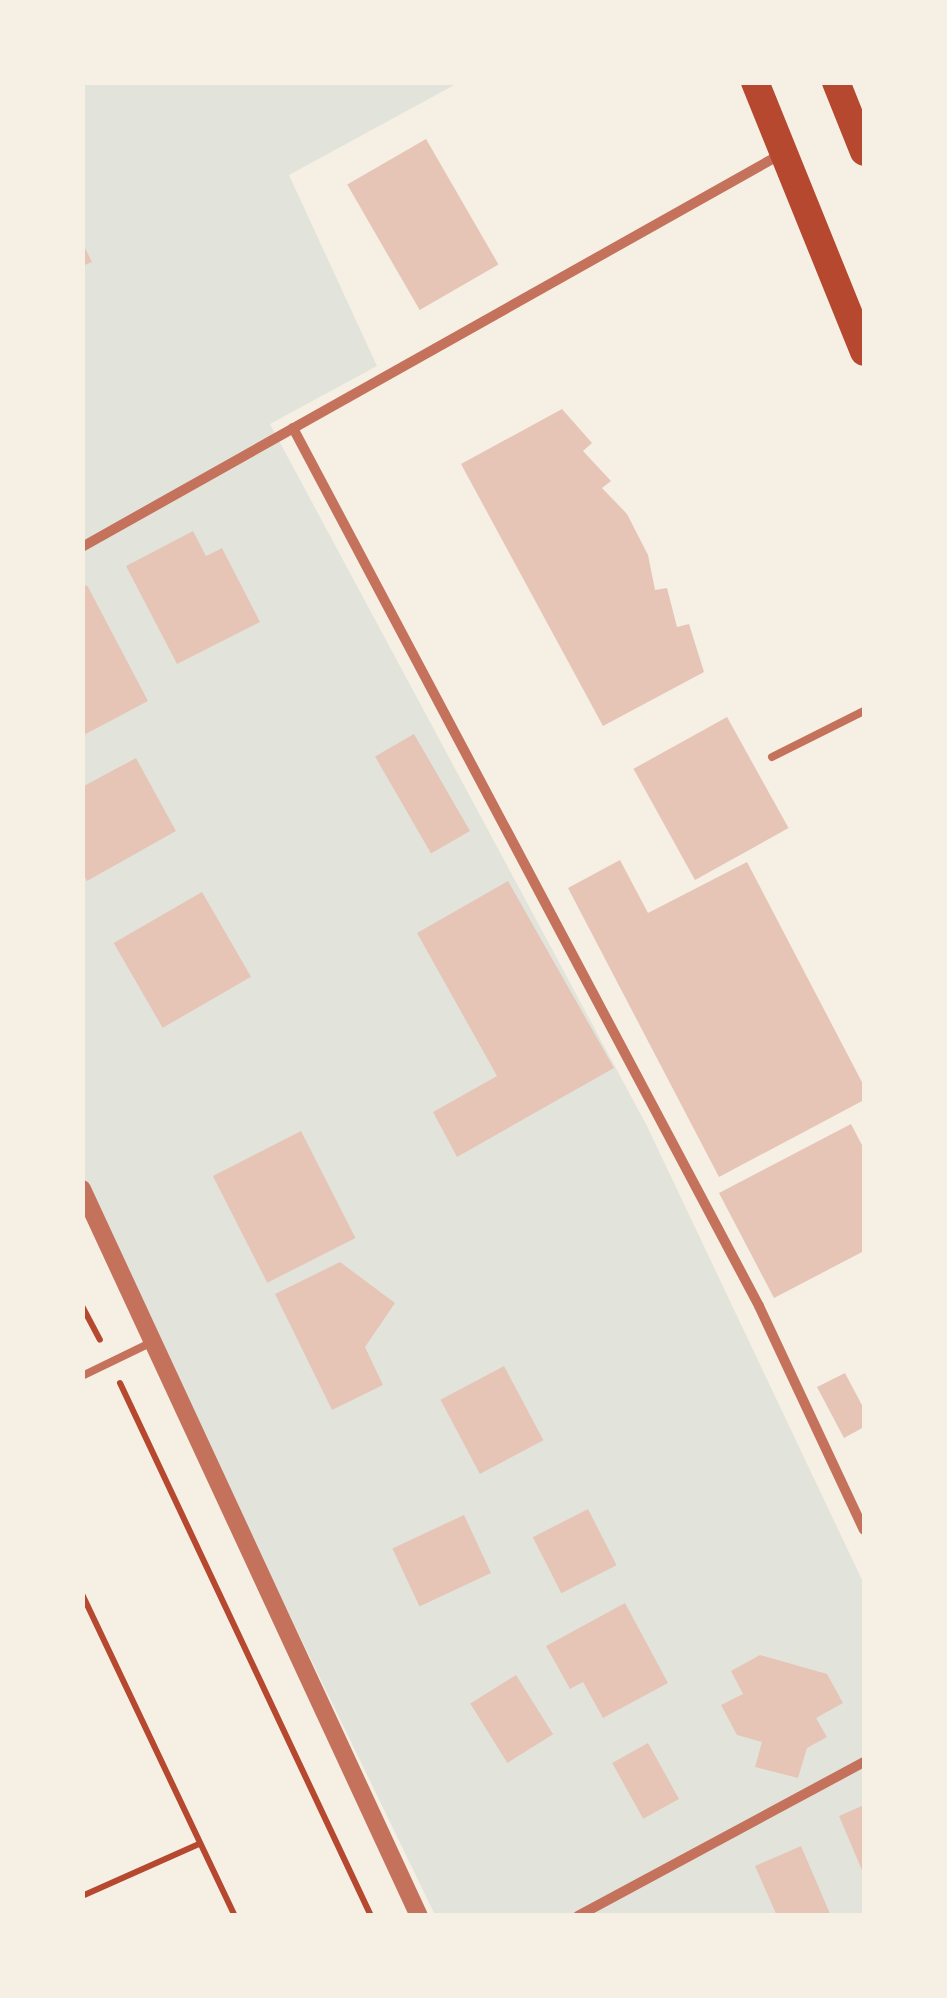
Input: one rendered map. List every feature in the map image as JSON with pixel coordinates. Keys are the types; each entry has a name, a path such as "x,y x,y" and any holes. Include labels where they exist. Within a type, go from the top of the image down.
{"highway":[{"path":"755,82 864,352"},
{"path":"836,82 864,152"}],"street":[{"path":"82,547 784,152"},
{"path":"293,428 759,1306 864,1530"},
{"path":"82,1189 420,1916"},
{"path":"578,1916 864,1762"}],"lane":[{"path":"772,757 864,711"},
{"path":"82,1376 153,1341"}],"path":[{"path":"82,1306 371,1916"},
{"path":"82,1594 235,1916"},
{"path":"82,1896 199,1844"}],"shaded area":[{"path":"83,83 458,83 289,175 377,366 270,424 647,1126 864,1584 864,1915 435,1915 83,1189"}],"building":[{"path":"426,139 498,265 420,310 347,185"},
{"path":"82,242 92,262 82,266"},
{"path":"562,409 592,443 583,451 611,481 602,488 627,514 648,555 655,590 667,588 677,627 689,624 704,672 603,726 461,464"},
{"path":"193,531 206,556 222,548 260,622 177,664 126,566"},
{"path":"87,585 148,701 82,736 82,588"},
{"path":"727,717 789,828 695,880 633,769"},
{"path":"414,734 470,831 431,853 375,757"},
{"path":"136,758 176,831 87,881 82,872 82,787"},
{"path":"620,860 648,913 747,862 864,1086 864,1100 719,1177 568,888"},
{"path":"508,881 614,1068 457,1157 433,1112 497,1076 417,933"},
{"path":"202,892 251,977 163,1028 114,943"},
{"path":"851,1124 864,1149 864,1251 774,1298 719,1193"},
{"path":"301,1131 355,1238 267,1283 213,1176"},
{"path":"340,1262 395,1303 365,1347 383,1385 332,1410 275,1294"},
{"path":"504,1366 543,1440 480,1474 440,1400"},
{"path":"845,1373 864,1409 864,1427 844,1438 817,1387"},
{"path":"588,1509 617,1565 561,1593 533,1537"},
{"path":"464,1515 491,1573 419,1606 392,1548"},
{"path":"625,1603 668,1683 603,1718 583,1682 570,1689 546,1646"},
{"path":"760,1655 827,1674 843,1703 816,1718 827,1737 807,1748 798,1778 755,1767 762,1742 737,1735 721,1705 743,1694 731,1671"},
{"path":"516,1675 553,1734 507,1763 470,1704"},
{"path":"648,1743 679,1799 643,1819 612,1763"},
{"path":"864,1805 864,1875 839,1816"},
{"path":"801,1846 831,1916 777,1916 755,1866"}]}
